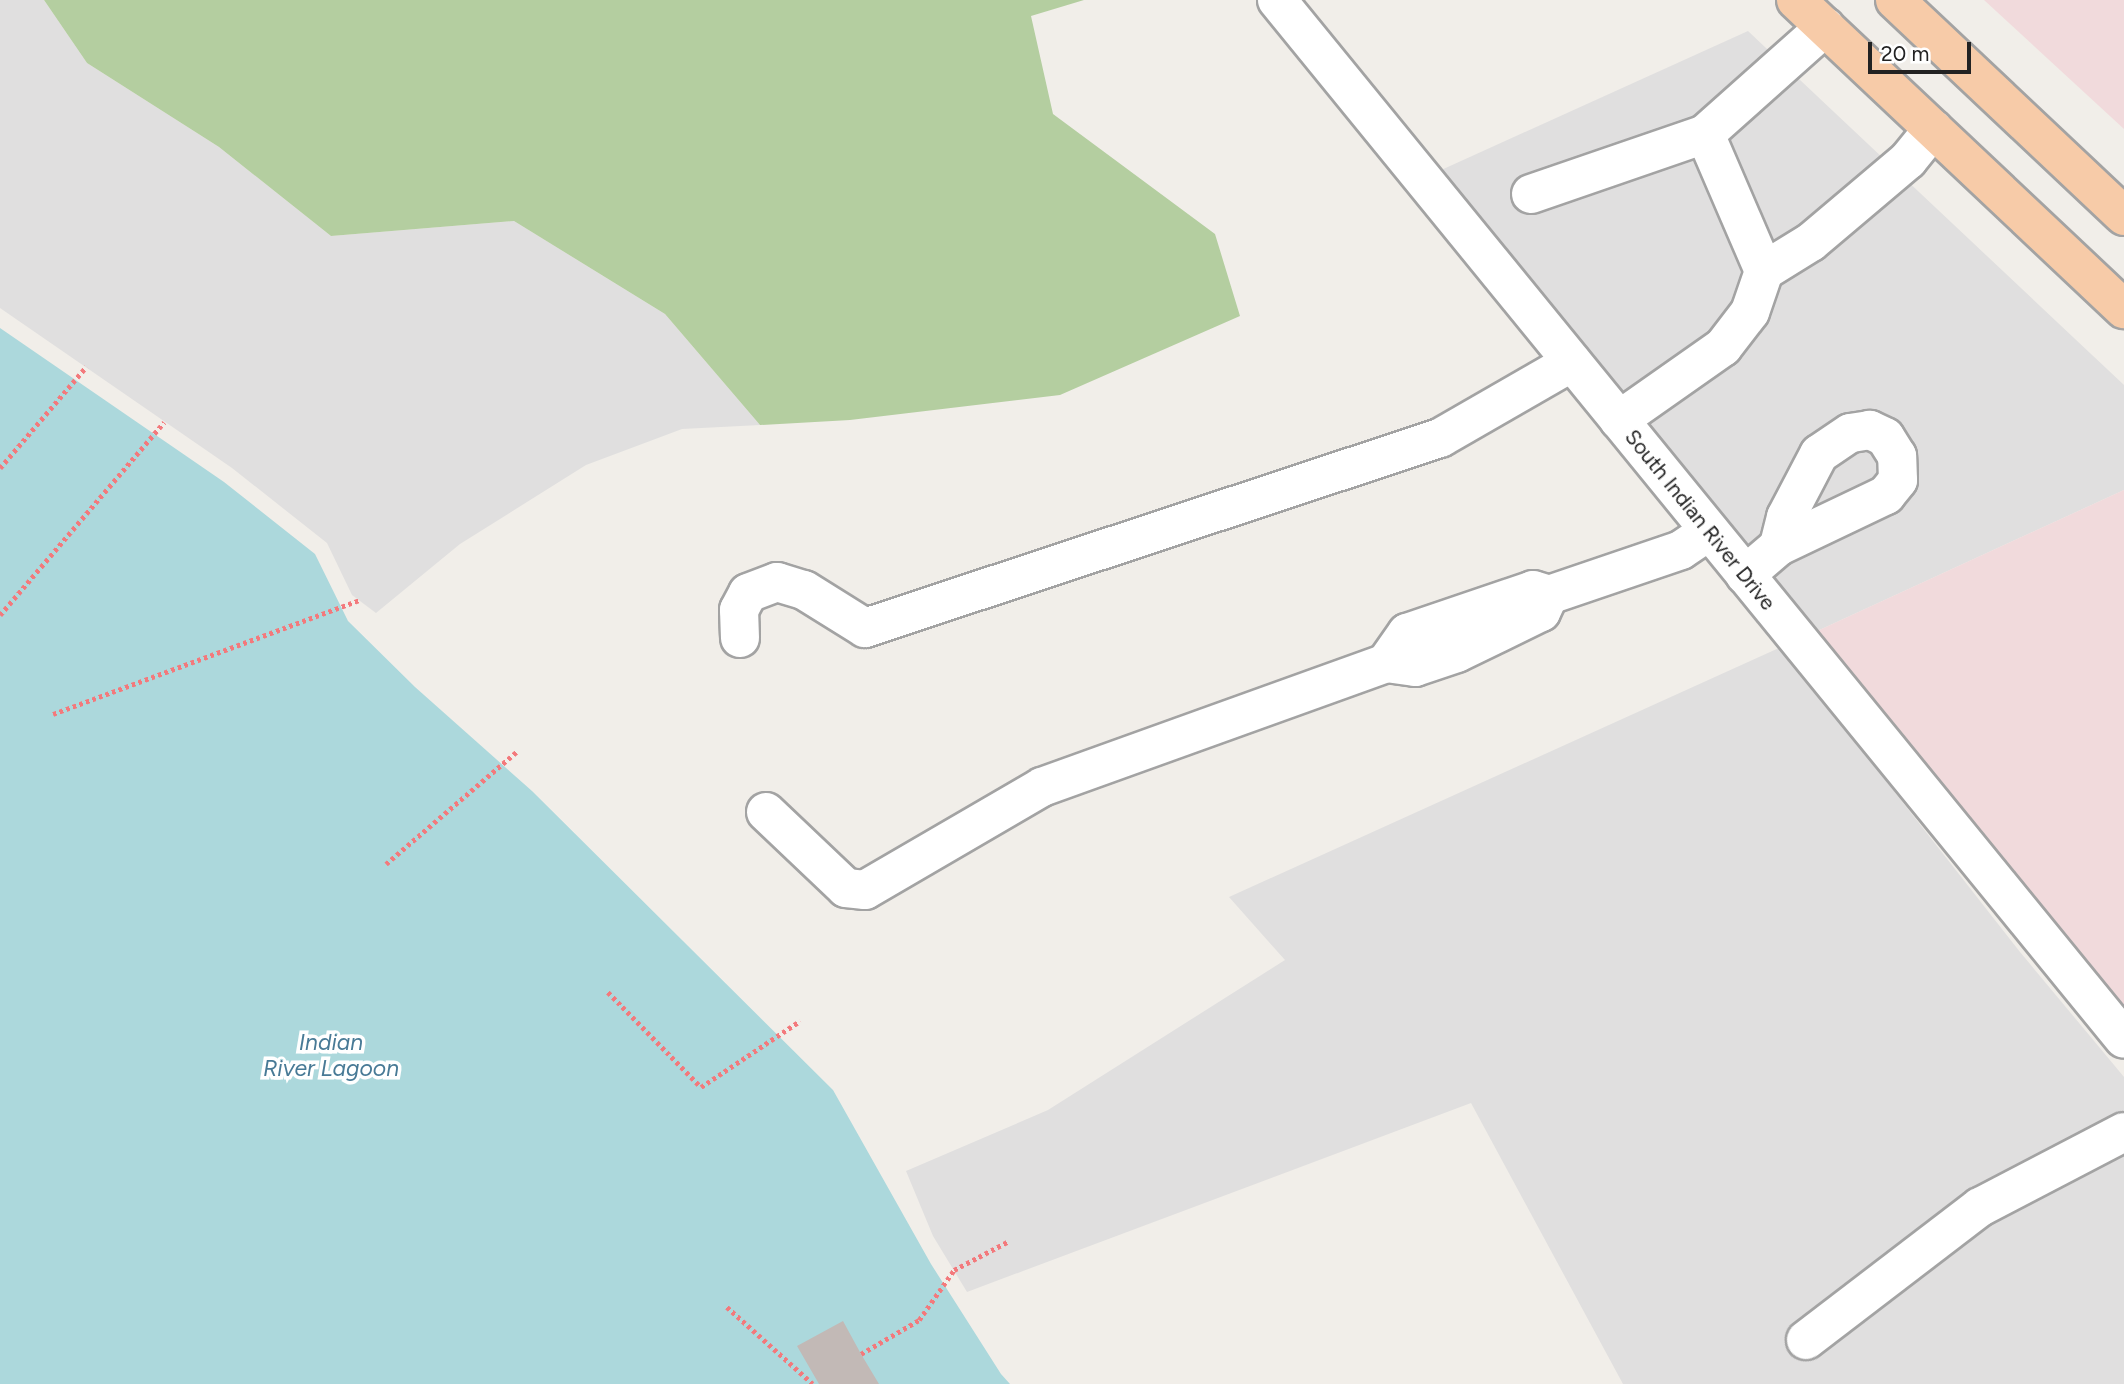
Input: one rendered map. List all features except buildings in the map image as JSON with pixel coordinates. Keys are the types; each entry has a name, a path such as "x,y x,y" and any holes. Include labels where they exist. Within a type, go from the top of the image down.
{"main road":[{"path":"1796,0 2124,309"},
{"path":"1895,0 2124,216"}],"street":[{"name":"South Indian River Drive","path":"1277,0 2124,1039"},
{"path":"1531,194 1705,134 1825,27"},
{"path":"1619,420 1723,347 1750,312 1764,271 1811,242 1898,169 1933,129"},
{"path":"1705,134 1764,271"},
{"path":"740,638 739,610 748,593 777,582 804,590 865,628 1440,438 1572,362"},
{"path":"766,812 846,888 865,890 1042,788 1386,663 1407,633 1533,590 1549,595 1681,550 1709,531"},
{"path":"1745,575 1779,546"},
{"path":"1806,1340 1980,1208 2124,1132"}],"path":[{"path":"0,468 86,367"},
{"path":"0,615 164,422"},
{"path":"53,714 359,600"},
{"path":"386,864 516,751"},
{"path":"608,992 701,1087 800,1021"},
{"path":"861,1354 919,1320 954,1270 1007,1242"},
{"path":"727,1307 814,1384"}],"shaded area":[{"path":"0,0 44,0 87,63 219,147 331,236 514,221 665,314 760,425 682,429 586,465 460,544 376,613 352,595 327,543 232,468 0,308"},
{"path":"1984,0 2124,0 2124,129"},
{"path":"1748,31 2124,385 2124,490 1815,632 1439,171"},
{"path":"2124,490 2124,1010 1815,632"},
{"path":"1781,647 2020,952 2124,1077 2124,1384 1623,1384 1471,1103 967,1292 933,1236 906,1171 1048,1110 1285,960 1229,897"}],"green space":[{"path":"44,0 1084,0 1031,16 1053,114 1215,234 1240,316 1060,395 850,420 760,425 665,314 514,221 331,236 219,147 87,63"}],"water":[{"name":"Indian River Lagoon","path":"0,328 224,482 315,554 348,621 415,687 532,791 833,1090 931,1264 1010,1384 0,1384"}]}
